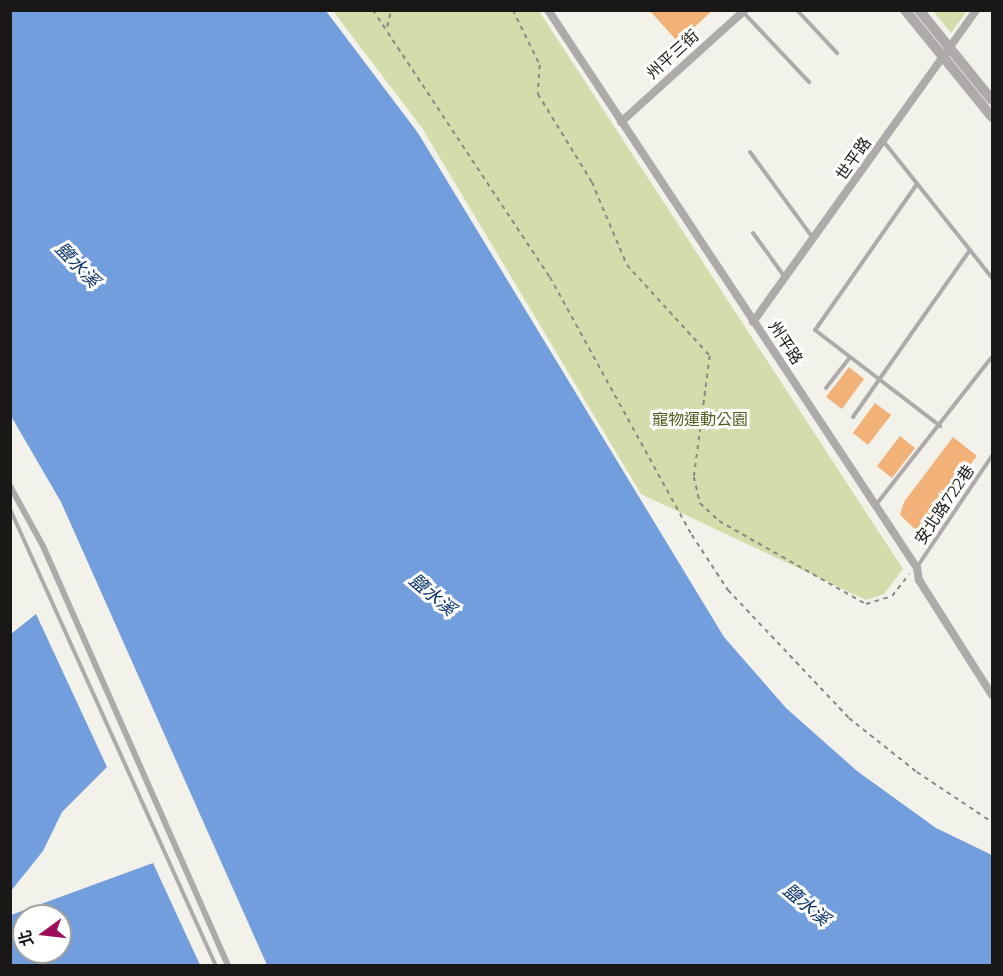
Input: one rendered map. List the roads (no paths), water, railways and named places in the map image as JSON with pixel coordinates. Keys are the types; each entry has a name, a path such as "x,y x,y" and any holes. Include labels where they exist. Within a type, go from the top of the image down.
{"street":[{"name":"州平路","path":"548,10 916,568 919,580 993,695"},
{"path":"905,10 993,100"},
{"path":"919,10 945,51 993,117"},
{"name":"世平路","path":"753,322 787,280 945,51 976,10"},
{"name":"州平三街","path":"621,122 744,11"},
{"path":"10,486 43,546 228,966"}],"lane":[{"path":"797,10 837,53"},
{"path":"744,11 809,82"},
{"path":"884,142 993,278"},
{"path":"750,152 815,240"},
{"path":"917,184 815,330 940,426"},
{"path":"753,233 787,280"},
{"path":"853,417 970,250"},
{"path":"826,388 850,357"},
{"path":"875,507 993,357"},
{"name":"安北路722巷","path":"916,568 993,456"},
{"path":"10,509 216,966"}],"water":[{"name":"鹽水溪","path":"10,11 326,11 418,133 724,637 786,708 857,771 936,828 992,855 992,965 267,965 61,502 11,416"},
{"path":"36,614 107,767 62,812 43,851 11,891 11,634"},
{"path":"153,863 200,965 11,965 11,915 12,964 72,964 72,904 41,904"}],"park label":[{"name":"寵物運動公園","path":"700,420"}]}
